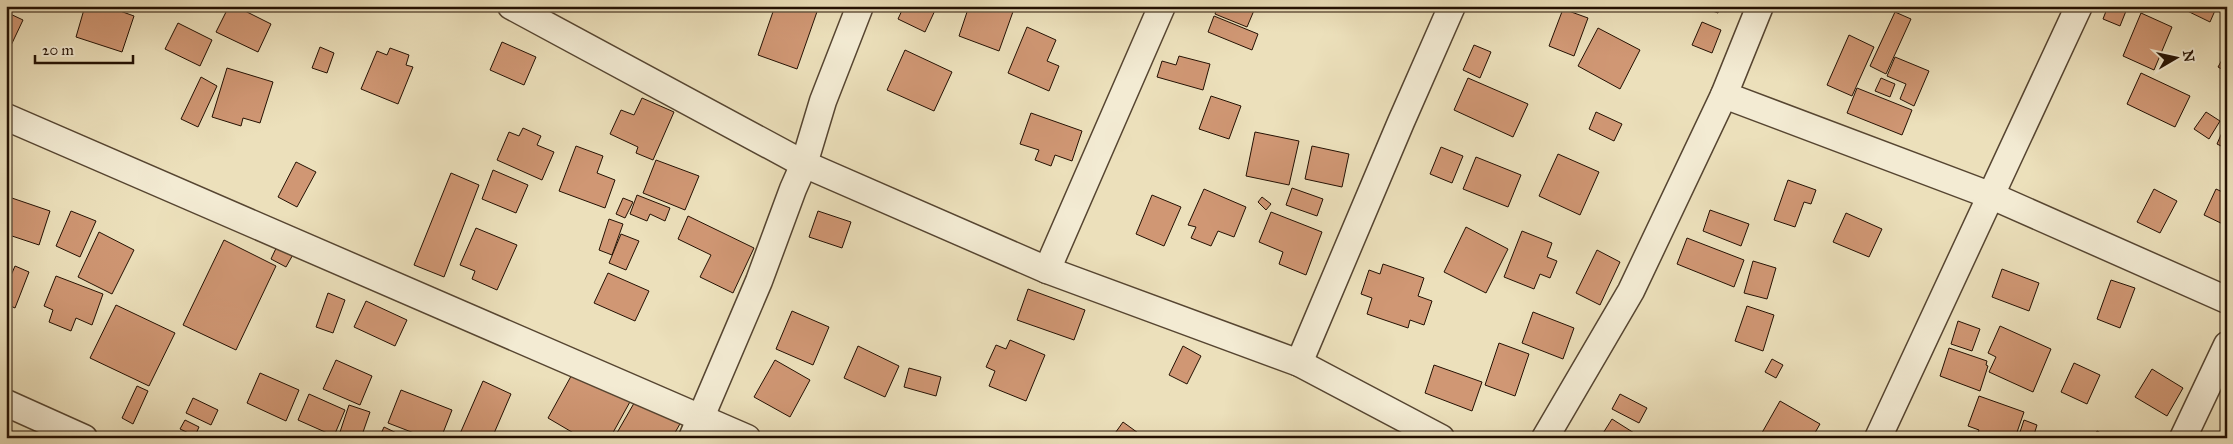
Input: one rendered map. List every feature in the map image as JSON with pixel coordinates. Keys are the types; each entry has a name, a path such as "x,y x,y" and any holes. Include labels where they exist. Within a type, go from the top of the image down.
{"street":[{"path":"511,6 804,164 1047,270 1299,362 1442,438"},
{"path":"697,428 760,281 804,164 823,101 860,6"},
{"path":"1047,270 1162,6"},
{"path":"1299,362 1452,6"},
{"path":"1545,438 1631,291 1724,95 1760,6"},
{"path":"1878,438 2079,6"},
{"path":"1724,95 1992,196 2227,300"},
{"path":"6,116 697,428 747,438"},
{"path":"2183,438 2227,345"},
{"path":"6,403 84,438"}],"building":[{"path":"85,6 106,6 134,16 122,52 76,37"},
{"path":"229,6 235,6 271,24 258,52 216,32"},
{"path":"775,6 819,6 797,69 758,55"},
{"path":"904,6 937,6 925,32 898,19"},
{"path":"969,6 1015,6 999,51 959,36"},
{"path":"1218,6 1251,6 1255,8 1247,27 1215,14"},
{"path":"1699,6 1720,6 1718,13"},
{"path":"2108,6 2128,6 2120,26 2103,19"},
{"path":"2177,6 2217,6 2210,22"},
{"path":"1563,9 1588,18 1574,56 1549,46"},
{"path":"6,12 23,20 6,56"},
{"path":"1895,12 1911,19 1886,74 1870,66"},
{"path":"2141,13 2172,27 2154,70 2123,56"},
{"path":"1214,16 1258,34 1252,50 1208,32"},
{"path":"1702,22 1721,30 1712,53 1692,45"},
{"path":"178,23 212,40 200,66 165,49"},
{"path":"1027,27 1056,40 1047,61 1059,66 1049,91 1008,73"},
{"path":"1598,28 1640,50 1620,89 1578,66"},
{"path":"1849,35 1874,47 1852,96 1827,85"},
{"path":"502,42 536,57 524,85 490,70"},
{"path":"1474,45 1491,52 1480,78 1463,70"},
{"path":"320,47 334,53 327,73 312,68"},
{"path":"390,48 409,55 406,65 413,67 398,104 361,89 377,51 387,55"},
{"path":"905,50 952,72 934,111 887,90"},
{"path":"2227,51 2227,72 2218,67"},
{"path":"1179,56 1210,64 1203,90 1157,77 1162,61 1176,65"},
{"path":"1895,57 1929,71 1914,106 1900,99 1906,84 1887,76"},
{"path":"227,68 273,82 260,123 243,118 241,126 212,117"},
{"path":"2141,73 2190,96 2175,127 2127,104"},
{"path":"201,77 217,86 198,127 181,119"},
{"path":"1468,78 1528,104 1513,137 1454,110"},
{"path":"1881,78 1895,84 1890,97 1875,91"},
{"path":"1857,88 1912,110 1902,135 1847,113"},
{"path":"1211,96 1241,106 1229,139 1199,129"},
{"path":"642,98 674,112 653,160 636,153 638,147 610,134 621,110 634,115"},
{"path":"1596,112 1622,124 1614,141 1589,129"},
{"path":"2206,112 2220,121 2209,139 2194,129"},
{"path":"1031,113 1082,131 1072,161 1055,155 1051,166 1035,160 1039,150 1020,144"},
{"path":"2227,121 2227,149 2217,144"},
{"path":"523,128 541,136 537,145 554,152 542,180 497,160 509,132 519,136"},
{"path":"1255,132 1299,141 1289,185 1246,176"},
{"path":"576,146 603,156 597,173 615,180 605,208 559,191"},
{"path":"1312,146 1349,154 1342,187 1305,179"},
{"path":"1441,147 1463,156 1452,183 1430,174"},
{"path":"1558,154 1599,172 1580,215 1539,196"},
{"path":"1476,157 1521,175 1508,207 1463,189"},
{"path":"656,160 699,176 685,210 643,193"},
{"path":"296,162 316,172 297,207 278,197"},
{"path":"493,170 528,185 516,213 482,199"},
{"path":"451,173 479,185 444,277 414,265"},
{"path":"1788,180 1816,190 1811,204 1804,202 1795,227 1774,220"},
{"path":"1292,188 1323,199 1317,216 1286,205"},
{"path":"1204,189 1246,207 1234,237 1218,231 1211,246 1191,238 1196,227 1188,225"},
{"path":"2154,189 2177,201 2160,233 2137,222"},
{"path":"2216,189 2227,194 2227,226 2204,215"},
{"path":"637,195 670,208 665,221 650,214 647,221 630,214"},
{"path":"1152,195 1181,207 1164,246 1136,234"},
{"path":"6,196 50,211 39,245 6,234"},
{"path":"1262,197 1271,204 1266,210 1258,202"},
{"path":"623,198 633,202 625,218 616,214"},
{"path":"1710,210 1749,224 1741,246 1703,231"},
{"path":"71,211 96,221 80,257 56,246"},
{"path":"818,211 851,222 842,248 809,237"},
{"path":"1271,212 1322,232 1306,275 1279,264 1283,252 1259,242"},
{"path":"1846,213 1882,229 1869,257 1833,242"},
{"path":"688,216 754,248 733,293 700,277 711,255 678,239"},
{"path":"609,219 623,224 612,255 599,250"},
{"path":"1466,227 1508,249 1486,293 1444,272"},
{"path":"476,228 517,245 497,290 472,279 475,271 460,265"},
{"path":"1522,231 1552,243 1547,257 1557,261 1550,278 1540,274 1534,289 1504,277"},
{"path":"99,232 134,250 112,294 78,277"},
{"path":"621,234 639,241 626,270 609,263"},
{"path":"1687,238 1744,260 1734,287 1677,264"},
{"path":"224,240 276,266 236,350 183,325"},
{"path":"279,242 295,251 286,267 271,259"},
{"path":"1597,250 1620,262 1600,305 1576,293"},
{"path":"1753,261 1776,268 1767,299 1744,293"},
{"path":"1383,264 1424,278 1418,296 1432,301 1424,325 1410,320 1408,328 1367,314 1372,298 1361,294 1369,270 1380,274"},
{"path":"15,266 29,272 15,308 6,304 6,287"},
{"path":"2002,269 2039,283 2029,311 1992,297"},
{"path":"608,273 649,291 635,321 594,303"},
{"path":"56,276 103,294 92,325 76,318 71,331 49,322 53,310 44,306"},
{"path":"2111,280 2135,288 2120,328 2097,319"},
{"path":"1028,289 1085,310 1074,340 1017,320"},
{"path":"328,293 345,300 333,333 316,327"},
{"path":"366,301 407,320 395,346 354,327"},
{"path":"116,305 175,333 149,386 90,358"},
{"path":"1747,306 1774,315 1763,351 1735,341"},
{"path":"792,311 829,327 813,365 776,349"},
{"path":"1533,312 1574,328 1563,359 1522,343"},
{"path":"1958,321 1980,329 1972,351 1951,344"},
{"path":"2000,326 2051,349 2033,392 1989,372 1996,357 1988,353"},
{"path":"1010,340 1045,355 1026,401 989,386 995,371 986,367 996,345 1006,349"},
{"path":"1499,343 1529,354 1515,396 1485,385"},
{"path":"858,346 899,366 885,397 844,378"},
{"path":"1183,346 1201,356 1187,384 1169,375"},
{"path":"1949,348 1987,361 1986,365 1988,366 1980,391 1940,376"},
{"path":"1772,359 1783,365 1776,378 1765,372"},
{"path":"336,360 372,376 360,405 323,389"},
{"path":"775,360 810,380 790,417 754,397"},
{"path":"2074,363 2100,375 2087,404 2061,392"},
{"path":"1434,365 1482,382 1472,411 1425,393"},
{"path":"909,368 941,377 936,396 904,387"},
{"path":"575,369 631,400 610,438 582,438 548,418"},
{"path":"2152,369 2183,388 2167,416 2135,397"},
{"path":"260,373 299,390 286,421 247,403"},
{"path":"483,381 511,394 492,438 462,438 459,436"},
{"path":"137,386 148,391 133,424 122,418"},
{"path":"401,390 452,410 441,438 427,438 388,423"},
{"path":"309,394 345,410 334,436 298,420"},
{"path":"1620,394 1647,408 1639,423 1612,409"},
{"path":"1979,396 2024,412 2015,438 1976,438 1979,430 1968,426"},
{"path":"193,398 218,410 211,425 186,413"},
{"path":"637,398 681,422 672,438 614,438"},
{"path":"1780,401 1820,424 1812,438 1759,438"},
{"path":"349,405 370,412 361,438 338,438"},
{"path":"1612,419 1642,438 1600,438"},
{"path":"185,420 199,427 195,436 180,429"},
{"path":"2024,420 2037,425 2033,438 2019,435"},
{"path":"1123,422 1145,438 1116,438 1113,436"},
{"path":"384,427 407,438 379,438"},
{"path":"2097,431 2110,438 2093,438"}]}
